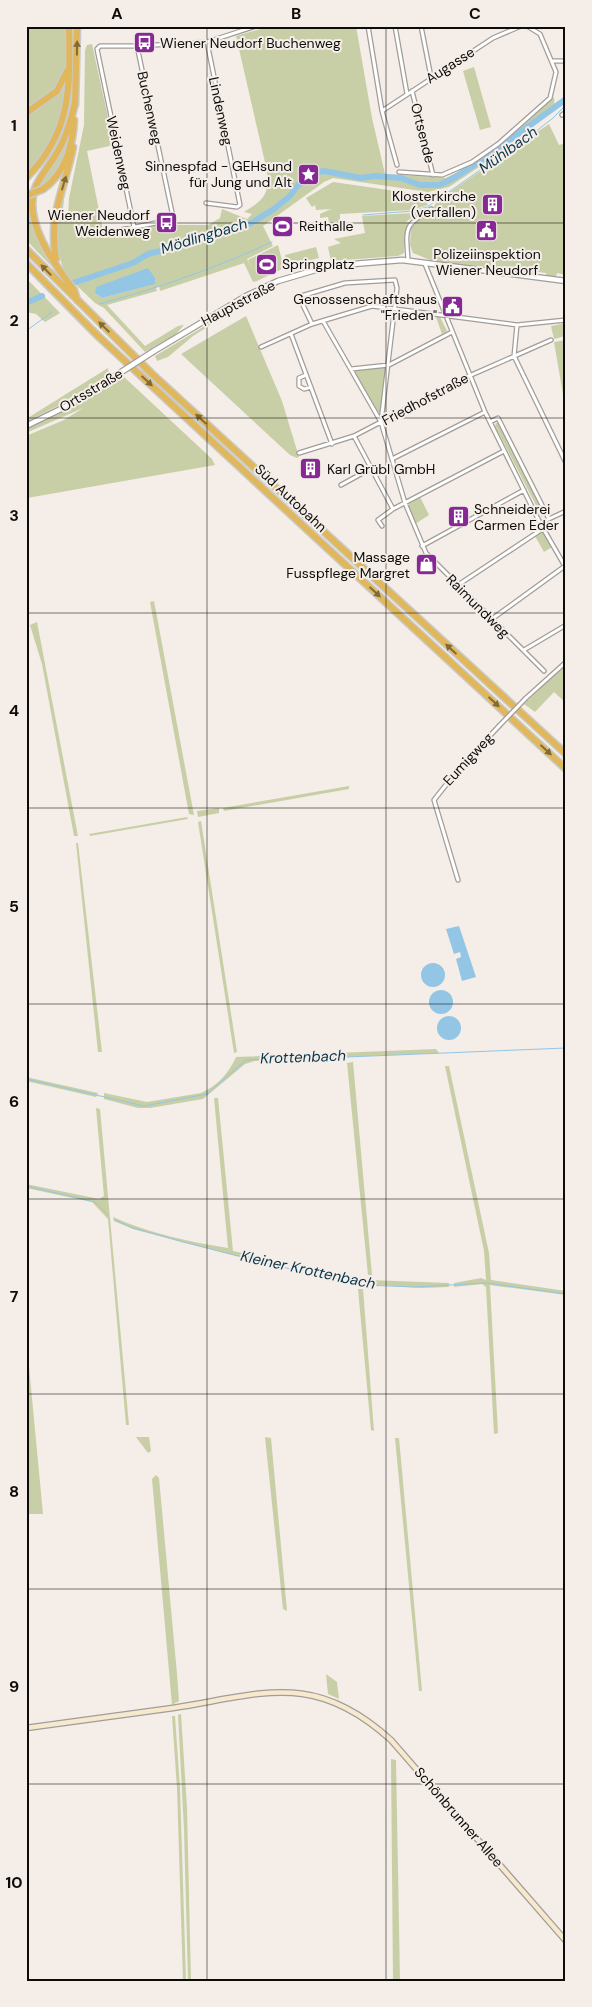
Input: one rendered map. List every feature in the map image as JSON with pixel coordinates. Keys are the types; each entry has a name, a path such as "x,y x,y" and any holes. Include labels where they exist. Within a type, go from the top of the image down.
{"highway":[{"path":"26,178 49,149 65,113 68,95 68,27"},
{"path":"27,195 43,188 58,175 67,156 74,127 77,27"},
{"path":"26,113 57,90 64,79 68,62"},
{"path":"26,184 54,148 75,102"},
{"path":"75,102 66,135 36,184 32,204 35,224 57,265 74,290 77,301"},
{"path":"57,265 53,224 77,128 75,102"},
{"name":"Süd Autobahn","path":"26,250 151,373 566,754"},
{"name":"Süd Autobahn","path":"26,262 105,342 566,769"}],"main road":[{"name":"Schönbrunner Allee","path":"26,1728 175,1708 268,1692 299,1693 342,1706 370,1722 390,1740 566,1940"}],"street":[{"path":"137,46 207,42 256,26"},
{"path":"368,26 382,111 397,165"},
{"path":"395,26 407,94"},
{"path":"421,26 431,78"},
{"name":"Augasse","path":"382,111 493,38 521,26"},
{"path":"400,172 433,175 449,173 472,162 498,144 550,98 556,72 540,34 535,28 528,26"},
{"name":"Lindenweg","path":"206,203 237,207 240,205 207,42"},
{"name":"Weidenweg","path":"134,227 96,49 100,46 137,46"},
{"name":"Buchenweg","path":"134,227 171,220 173,217 137,46"},
{"path":"552,61 566,61"},
{"name":"Ortsende","path":"412,91 433,175"},
{"path":"562,114 566,112"},
{"path":"408,260 408,227 412,221 431,208"},
{"path":"105,233 134,227"},
{"name":"Hauptstraße","path":"154,351 217,313 278,281 329,266 408,260 425,264 566,281"},
{"path":"425,264 485,412 540,523 565,567 492,619"},
{"path":"312,324 300,298 301,296 345,283 395,280 398,288 381,422"},
{"path":"261,347 312,324 372,306 517,325 566,320"},
{"path":"323,321 381,422"},
{"path":"517,325 514,356 566,463"},
{"path":"351,369 388,365 452,332"},
{"path":"290,334 332,444"},
{"name":"Friedhofstraße","path":"298,453 354,436 470,376 551,340"},
{"name":"Ortsstraße","path":"26,426 65,407 154,351"},
{"path":"306,375 299,378 299,386 304,389 311,387"},
{"path":"392,459 485,412"},
{"path":"490,422 498,418 548,519"},
{"name":"Raimundweg","path":"381,422 405,503 422,546 431,560 544,671"},
{"path":"354,436 393,509"},
{"path":"382,526 378,520 393,509 504,450"},
{"path":"341,486 370,469"},
{"path":"422,546 524,490"},
{"path":"540,523 566,511"},
{"path":"458,585 544,528"},
{"path":"524,650 566,624"},
{"name":"Eumigweg","path":"458,880 434,800 457,770 499,726 526,698 566,662"}],"green space":[{"path":"26,26 65,26 67,55 62,76 56,85 49,93 26,110"},
{"path":"271,26 356,26 372,118 385,174 446,178 474,163 477,164 506,144 506,139 554,97 555,110 485,163 449,187 428,192 333,178 324,182 263,226 273,246 247,259 252,270 248,260 278,245 284,268 257,281 253,282 244,263 160,291 159,286 156,288 157,291 107,305 145,346 178,326 184,325 175,335 145,352 104,308 95,303 72,281 64,271 57,249 56,217 65,190 62,218 68,216 69,198 84,125 85,50 87,45 92,44 114,145 87,151 104,235 160,225 208,225 220,218 222,209 247,219 252,214 244,212 264,196 267,186 267,171 236,36","holes":["155,278 154,284 102,298 95,293"]},
{"path":"474,67 491,127 480,130 463,71"},
{"path":"66,82 59,120 42,153 26,174 26,115 50,99"},
{"path":"549,124 559,145 566,143 566,275 557,273 556,277 546,276 546,273 533,271 532,274 435,262 413,253 410,245 411,228 418,220 431,211 438,200"},
{"path":"72,128 60,167 44,186 41,184 37,188"},
{"path":"333,182 423,195 428,205 412,210 340,214 340,223 346,225 343,230 331,232 328,217 320,218 320,214 331,209 316,210 315,205 312,207 306,198"},
{"path":"30,197 29,207 34,228 59,274 26,240 26,199"},
{"path":"422,210 406,222 410,222 405,234 404,253 398,256 331,261 328,247 341,243 334,239 365,233 362,216 412,213"},
{"path":"316,247 319,258 288,266 285,255"},
{"path":"26,281 30,282 60,313 45,322 36,314 26,312 26,295 30,291 26,289"},
{"path":"243,304 193,336 168,357 157,361 155,356"},
{"path":"246,316 282,401 299,457 297,458 290,455 181,354"},
{"path":"436,317 440,317 447,331 442,334"},
{"path":"566,323 566,330 563,332 565,336 554,339 551,326"},
{"path":"566,340 566,405 565,406 554,342"},
{"path":"386,367 381,412 377,412 354,373 356,370"},
{"path":"108,368 109,376 81,394 26,422 26,419"},
{"path":"123,376 212,459 215,465 27,498 26,436 64,420 83,408 26,433 26,429 57,415"},
{"path":"496,423 499,423 544,514 542,517 495,426"},
{"path":"420,497 429,515 415,524 408,506 409,503"},
{"path":"541,532 552,547 544,552 535,536"},
{"path":"154,601 194,815 189,814 150,602"},
{"path":"37,622 78,836 74,836 42,664 30,625"},
{"path":"566,664 566,703 554,692 535,712 524,704"},
{"path":"349,786 349,789 224,811 223,808"},
{"path":"219,808 219,813 198,817 197,811"},
{"path":"187,817 188,819 90,836 89,834"},
{"path":"201,821 237,1052 234,1053 198,822"},
{"path":"76,843 78,843 102,1052 98,1052"},
{"path":"436,1049 439,1053 255,1061 245,1064 203,1099 150,1108 138,1108 104,1099 104,1093 147,1102 201,1093 212,1087 222,1078 236,1057"},
{"path":"353,1062 372,1275 368,1275 347,1063"},
{"path":"445,1066 449,1066 489,1253 491,1280 566,1291 566,1295 490,1285 498,1433 494,1434 486,1287 482,1284 454,1287 454,1283 481,1278 486,1280 484,1251"},
{"path":"26,1077 98,1093 96,1097 26,1081"},
{"path":"214,1098 218,1098 233,1251 252,1255 251,1260 133,1229 114,1221 113,1217 140,1228 169,1236 228,1248"},
{"path":"96,1108 100,1109 129,1425 126,1425 108,1219 92,1202 26,1188 26,1184 99,1199 104,1196"},
{"path":"369,1280 449,1283 449,1287 421,1288 364,1284"},
{"path":"358,1289 363,1289 374,1431 371,1430"},
{"path":"26,1335 43,1514 26,1514"},
{"path":"136,1437 149,1437 151,1451 148,1453"},
{"path":"265,1437 271,1438 287,1611 283,1609"},
{"path":"395,1438 399,1438 422,1691 419,1691"},
{"path":"156,1475 159,1478 179,1701 172,1705 152,1479"},
{"path":"326,1674 337,1682 339,1699 328,1694"},
{"path":"181,1714 187,1808 191,1981 188,1981 184,1829 178,1715"},
{"path":"172,1716 175,1716 180,1788 186,1981 183,1981 177,1788"},
{"path":"391,1759 396,1760 400,1981 393,1981"}],"water":[{"path":"148,268 155,278 155,284 102,298 95,293 96,287"},
{"path":"459,926 476,977 462,981 456,959 461,957 460,952 454,954 446,929"},
{"path":"433,963 442,966 445,975 442,984 433,987 424,984 421,975 424,966"},
{"path":"441,990 450,993 453,1002 450,1011 441,1014 432,1011 429,1002 432,993"},
{"path":"449,1016 458,1019 461,1028 458,1037 449,1040 440,1037 437,1028 440,1019"}],"waterway":[{"name":"Mödlingbach","path":"73,283 133,263 148,254 177,247 187,241 209,238 222,231 251,223 274,209 290,196 298,185 315,173 324,171 361,178 375,176 401,178 420,185 439,185 454,178 483,159 566,99"},
{"name":"Mühlbach","path":"363,215 412,211 427,207 535,132 566,105"},
{"name":"Mühlbach","path":"99,304 187,277 272,242"},
{"name":"Mödlingbach","path":"26,303 42,296"},
{"name":"Mühlbach","path":"26,331 52,312"},
{"name":"Krottenbach","path":"26,1079 144,1106 207,1094 246,1060 566,1048"},
{"name":"Kleiner Krottenbach","path":"26,1186 95,1202 108,1215"},
{"name":"Kleiner Krottenbach","path":"115,1220 133,1228 183,1242 306,1273 364,1285 414,1287 486,1283 566,1294"}],"place":[{"name":"Wiener Neudorf Buchenweg","path":"144,43"},
{"name":"Sinnespfad - GEHsund für Jung und Alt","path":"308,174"},
{"name":"Klosterkirche (verfallen)","path":"492,204"},
{"name":"Wiener Neudorf Weidenweg","path":"166,223"},
{"name":"Reithalle","path":"283,226"},
{"name":"Polizeiinspektion Wiener Neudorf","path":"487,231"},
{"name":"Springplatz","path":"266,264"},
{"name":"Genossenschaftshaus \"Frieden\"","path":"453,307"},
{"name":"Karl Grübl GmbH","path":"311,469"},
{"name":"Schneiderei Carmen Eder","path":"458,517"},
{"name":"Massage Fusspflege Margret","path":"426,565"}]}
